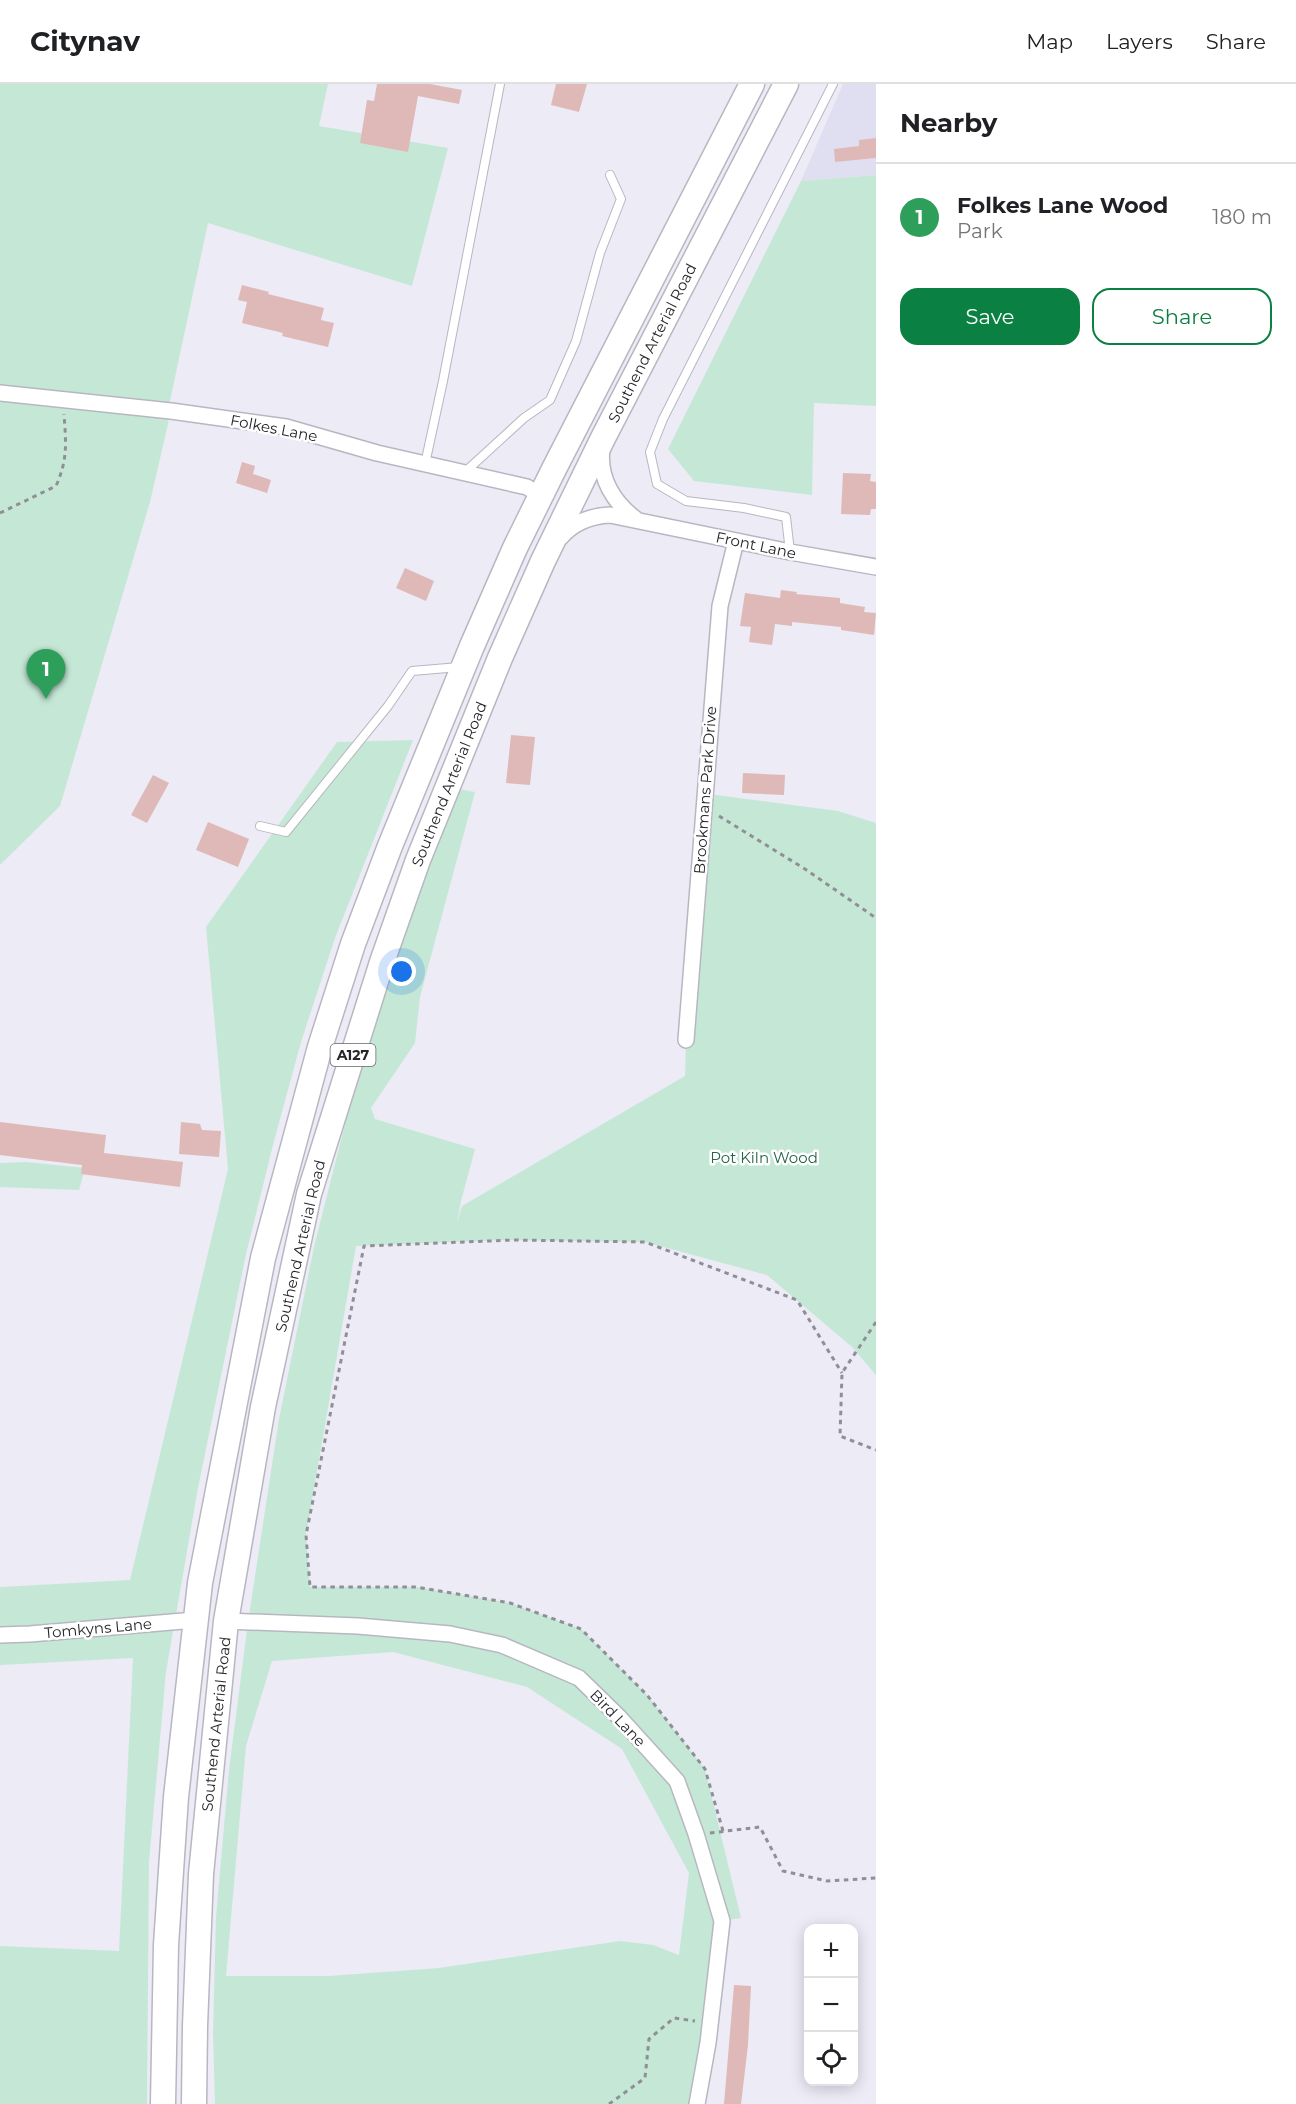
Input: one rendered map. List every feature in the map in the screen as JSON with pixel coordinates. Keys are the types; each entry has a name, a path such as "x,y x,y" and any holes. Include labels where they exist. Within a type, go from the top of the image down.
{"highway":[{"name":"Southend Arterial Road","path":"163,2104 166,1945 176,1797 195,1620 263,1258 320,1047 353,944 420,769 463,667 540,496 752,84"},
{"name":"Southend Arterial Road","path":"194,2104 201,1874 226,1621 263,1407 309,1194 382,962 418,860 500,658 543,561 603,438 786,84"}],"street":[{"name":"Folkes Lane","path":"0,393 171,411 286,428 425,464 527,487 540,496"},
{"path":"603,438 602,470 607,485 614,498 637,520"},
{"name":"Front Lane","path":"543,561 562,535 579,522 599,516 637,520 790,552 876,567"},
{"name":"Brookmans Park Drive","path":"686,1040 720,606 736,541"},
{"name":"Tomkyns Lane","path":"0,1635 195,1620"},
{"name":"Bird Lane","path":"226,1621 358,1626 450,1634 502,1645 579,1678 619,1717 677,1781 696,1834 722,1921 710,2023 697,2104"}],"lane":[{"path":"425,464 444,381 500,84"},
{"path":"790,552 786,517 744,508 686,501 657,484 650,452 663,419 833,84"},
{"path":"464,473 516,425 550,400 576,341 600,253 621,199 610,175"},
{"path":"260,826 286,832 388,706 412,671 463,667"}],"path":[{"path":"0,513 19,506 56,486 64,466 66,446 63,399"},
{"path":"704,807 805,870 876,918"},
{"path":"723,1831 705,1769 647,1695 580,1629 510,1603 416,1587 310,1587 306,1535 364,1246 514,1240 645,1242 797,1300 842,1373"},
{"path":"876,1322 842,1373 840,1436 876,1450"},
{"path":"696,1834 760,1827 783,1871 828,1881 876,1878"},
{"path":"609,2104 645,2078 650,2039 674,2018 710,2023"}],"shaded area":[{"path":"843,84 876,84 876,175 801,181"}],"green space":[{"path":"0,84 328,84 319,126 448,148 412,286 208,223 168,410 171,411 150,502 60,806 0,865"},
{"path":"876,175 876,406 814,403 812,495 694,481 668,449 801,181"},
{"path":"413,740 335,938 301,1042 246,1254 198,1488 166,1672 149,1862 147,2104 0,2104 0,1946 119,1951 133,1658 0,1665 0,1587 130,1580 228,1169 206,927 337,742"},
{"name":"Pot Kiln Wood","path":"453,788 475,792 420,997 415,1043 371,1108 375,1119 475,1149 457,1223 462,1206 685,1076 686,1040 709,794 838,811 876,823 876,1375 852,1347 767,1275 645,1242 506,1240 356,1246 306,1535 310,1587 416,1587 510,1603 581,1629 647,1695 705,1769 741,1918 722,1921 703,2104 215,2104 213,2033 216,1917 229,1770 248,1622 279,1419 314,1247 364,1049","holes":["393,1652 527,1687 622,1749 689,1873 679,1955 653,1945 620,1941 439,1968 329,1976 226,1976 246,1746 272,1661"]},
{"path":"26,1162 85,1168 79,1190 0,1187 0,1163"}],"building":[{"path":"377,84 430,84 462,90 459,104 418,96 408,152 360,143 367,100 374,101"},
{"path":"556,84 587,84 579,112 551,105"},
{"path":"876,138 876,158 835,162 834,149 859,146 859,140"},
{"path":"242,285 324,308 321,320 334,323 328,347 242,323 247,302 238,300"},
{"path":"242,462 255,466 253,474 271,480 267,493 236,483"},
{"path":"843,473 871,474 870,481 876,482 876,509 871,509 870,515 841,514"},
{"path":"405,568 434,581 426,601 396,588"},
{"path":"781,590 797,592 796,594 840,598 840,603 865,607 864,612 876,613 874,635 841,630 841,627 792,622 792,626 775,624 772,645 749,642 751,627 740,626 745,593 780,598"},
{"path":"511,735 535,737 530,785 506,783"},
{"path":"743,773 785,775 784,795 742,793"},
{"path":"153,775 169,783 147,823 131,815"},
{"path":"208,822 249,839 238,867 196,850"},
{"path":"0,1122 106,1135 104,1153 183,1162 180,1187 81,1174 82,1165 0,1155"},
{"path":"181,1122 200,1124 202,1130 221,1131 219,1157 179,1154"},
{"path":"734,1985 751,1986 748,2045 741,2104 724,2104"}],"place":[{"name":"Folkes Lane Wood","path":"46,699"}]}
